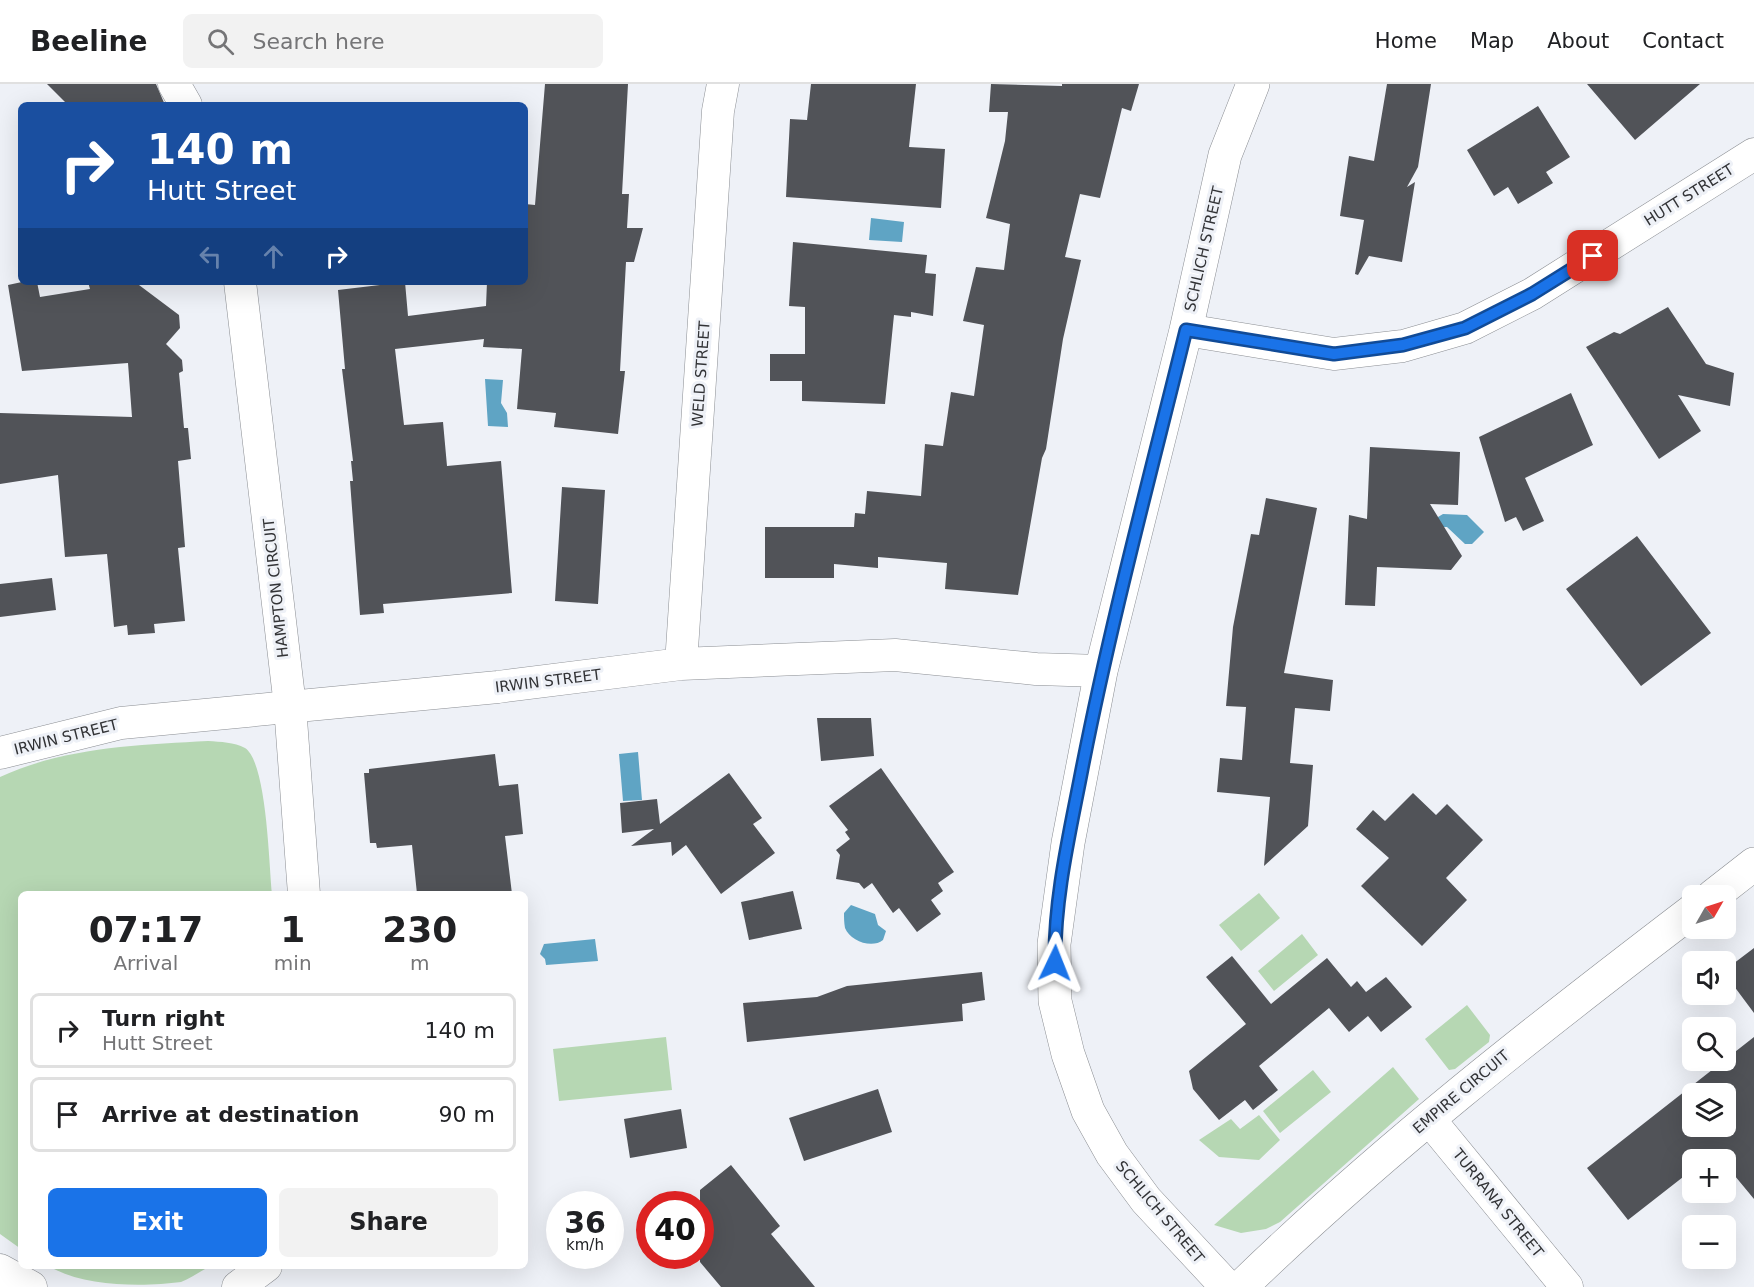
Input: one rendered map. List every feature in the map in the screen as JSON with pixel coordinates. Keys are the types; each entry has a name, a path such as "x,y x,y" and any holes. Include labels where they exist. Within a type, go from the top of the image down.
{"street":[{"path":"174,84 184,102"},
{"name":"WELD STREET","path":"681,664 718,111 723,84"},
{"name":"SCHLICH STREET","path":"1227,1287 1146,1200 1112,1154 1088,1111 1068,1054 1055,1001 1054,944 1068,843 1101,671 1186,330 1225,155 1253,84"},
{"name":"HUTT STREET","path":"1186,330 1334,354 1403,345 1465,328 1532,294 1754,154"},
{"name":"HAMPTON CIRCUIT","path":"240,285 290,706 304,891"},
{"name":"IRWIN STREET","path":"0,753 121,723 498,687 681,664 895,655 1036,669 1101,671"},
{"path":"1727,885 1754,864"},
{"name":"EMPIRE CIRCUIT","path":"1241,1287 1317,1214 1511,1050 1682,919"},
{"name":"TURRANA STREET","path":"1429,1119 1567,1287"},
{"path":"238,1287 262,1269"},
{"path":"0,1270 31,1287"}],"green space":[{"path":"208,741 245,748 252,757 262,793 272,891 18,891 18,1247 0,1234 0,777 50,759 129,746"},
{"path":"1259,893 1280,918 1241,951 1219,925"},
{"path":"1302,934 1318,955 1274,991 1258,971"},
{"path":"1467,1005 1490,1035 1489,1042 1455,1069 1449,1070 1425,1039"},
{"path":"666,1037 672,1090 559,1101 553,1049"},
{"path":"1393,1067 1419,1099 1280,1222 1266,1229 1241,1233 1214,1225"},
{"path":"1313,1070 1331,1092 1280,1133 1263,1111"},
{"path":"1259,1115 1280,1140 1259,1160 1219,1157 1199,1140 1231,1119 1240,1129"},
{"path":"55,1269 205,1269 181,1282 149,1285 96,1282"}],"water":[{"path":"871,218 904,222 902,242 869,240"},
{"path":"485,379 503,380 501,403 507,413 508,427 488,426"},
{"path":"1443,514 1467,515 1484,532 1472,544 1465,544 1447,527 1438,527 1438,517"},
{"path":"638,752 642,800 623,801 619,754"},
{"path":"851,905 875,914 878,925 886,931 883,940 867,944 856,940 848,933 845,928 844,913"},
{"path":"595,939 598,961 546,965 545,959 540,954 544,944"}],"building":[{"path":"47,84 156,84 164,102 65,102"},
{"path":"545,84 628,84 622,194 629,194 627,228 643,228 634,262 626,262 620,371 625,371 618,434 554,427 556,413 517,409 522,349 483,347 484,339 395,349 404,425 443,422 447,466 501,461 512,593 383,604 384,613 360,615 350,481 353,481 351,461 353,461 342,369 345,369 338,290 380,285 405,285 408,316 486,306 487,285 528,285 528,204 535,205"},
{"path":"811,84 916,84 909,147 945,149 941,208 786,197 790,119 807,120"},
{"path":"991,84 1062,86 1062,84 1139,84 1131,111 1122,108 1100,198 1080,194 1065,257 1081,260 1063,339 1046,449 1042,458 1018,595 945,589 947,563 878,557 878,568 834,564 834,578 765,578 765,527 854,527 855,513 865,514 867,491 921,496 925,444 943,446 951,392 974,396 984,325 963,321 976,267 1004,270 1010,224 986,218 1005,141 1008,112 989,112"},
{"path":"1387,84 1431,84 1418,167 1407,187 1415,182 1402,262 1369,256 1358,275 1355,274 1364,220 1340,216 1349,156 1374,161"},
{"path":"1587,84 1700,84 1635,140"},
{"path":"1538,106 1570,157 1546,172 1553,183 1518,204 1508,187 1494,196 1467,150"},
{"path":"793,242 927,255 925,273 936,274 933,316 911,312 911,317 894,315 885,404 802,401 802,381 770,381 770,354 805,354 805,307 789,306"},
{"path":"18,283 18,285 38,285 40,297 90,289 89,285 139,285 179,315 180,328 166,344 182,360 183,371 179,373 184,428 188,428 191,459 178,461 185,547 178,548 185,621 154,624 155,633 128,635 127,625 114,627 107,554 65,557 58,475 0,484 0,413 132,417 128,363 22,371 8,285"},
{"path":"1668,307 1706,364 1734,373 1730,406 1678,395 1701,431 1659,459 1586,347 1614,332 1620,334"},
{"path":"1571,393 1593,445 1525,478 1544,521 1523,531 1516,517 1505,522 1479,437"},
{"path":"1370,447 1460,452 1458,505 1430,504 1462,556 1451,570 1377,567 1375,606 1345,605 1349,515 1367,519"},
{"path":"562,487 605,490 598,604 555,601"},
{"path":"1266,498 1317,508 1284,673 1333,680 1330,711 1295,708 1290,763 1313,765 1308,826 1264,866 1270,797 1217,792 1220,758 1242,760 1246,707 1226,706 1233,627 1251,534 1259,535"},
{"path":"1637,536 1711,633 1641,686 1566,589"},
{"path":"52,578 56,610 0,617 0,584"},
{"path":"817,718 871,718 874,756 821,761"},
{"path":"495,754 499,786 518,784 523,834 505,836 512,891 417,891 412,845 377,848 376,843 370,843 364,773 369,773 369,769"},
{"path":"881,768 954,872 938,883 943,891 931,900 941,914 917,932 899,908 893,913 872,883 864,889 859,883 836,879 840,855 836,850 850,839 845,832 848,830 829,806"},
{"path":"729,773 762,818 753,824 775,853 721,894 686,845 672,856 671,842 631,846 654,829 622,833 620,803 657,799 660,824"},
{"path":"1413,793 1436,815 1447,804 1483,840 1446,878 1467,900 1422,946 1361,886 1389,858 1356,829 1373,810 1385,821"},
{"path":"793,891 802,929 749,940 741,902"},
{"path":"1754,948 1754,1013 1736,989 1736,962"},
{"path":"1232,956 1271,1004 1327,958 1351,987 1357,981 1366,992 1386,977 1412,1007 1381,1032 1368,1016 1349,1032 1329,1008 1259,1066 1278,1090 1253,1110 1245,1100 1219,1120 1193,1089 1189,1071 1246,1024 1206,977"},
{"path":"982,972 985,1000 962,1004 963,1021 747,1042 743,1003 817,997 847,986"},
{"path":"1754,1037 1754,1199 1736,1177 1736,1149 1682,1149 1682,1178 1628,1220 1587,1168 1682,1093 1682,1137 1736,1137 1736,1083 1695,1083 1711,1071 1736,1071 1736,1051"},
{"path":"878,1089 892,1132 804,1161 789,1118"},
{"path":"681,1109 687,1148 630,1158 624,1119"},
{"path":"731,1165 780,1226 771,1234 815,1287 721,1287 706,1269 714,1269 714,1191 700,1190"}],"route":[{"path":"1055,963 1054,944 1068,843 1101,671 1186,330 1334,354 1403,345 1465,328 1532,294 1593,256"}]}
